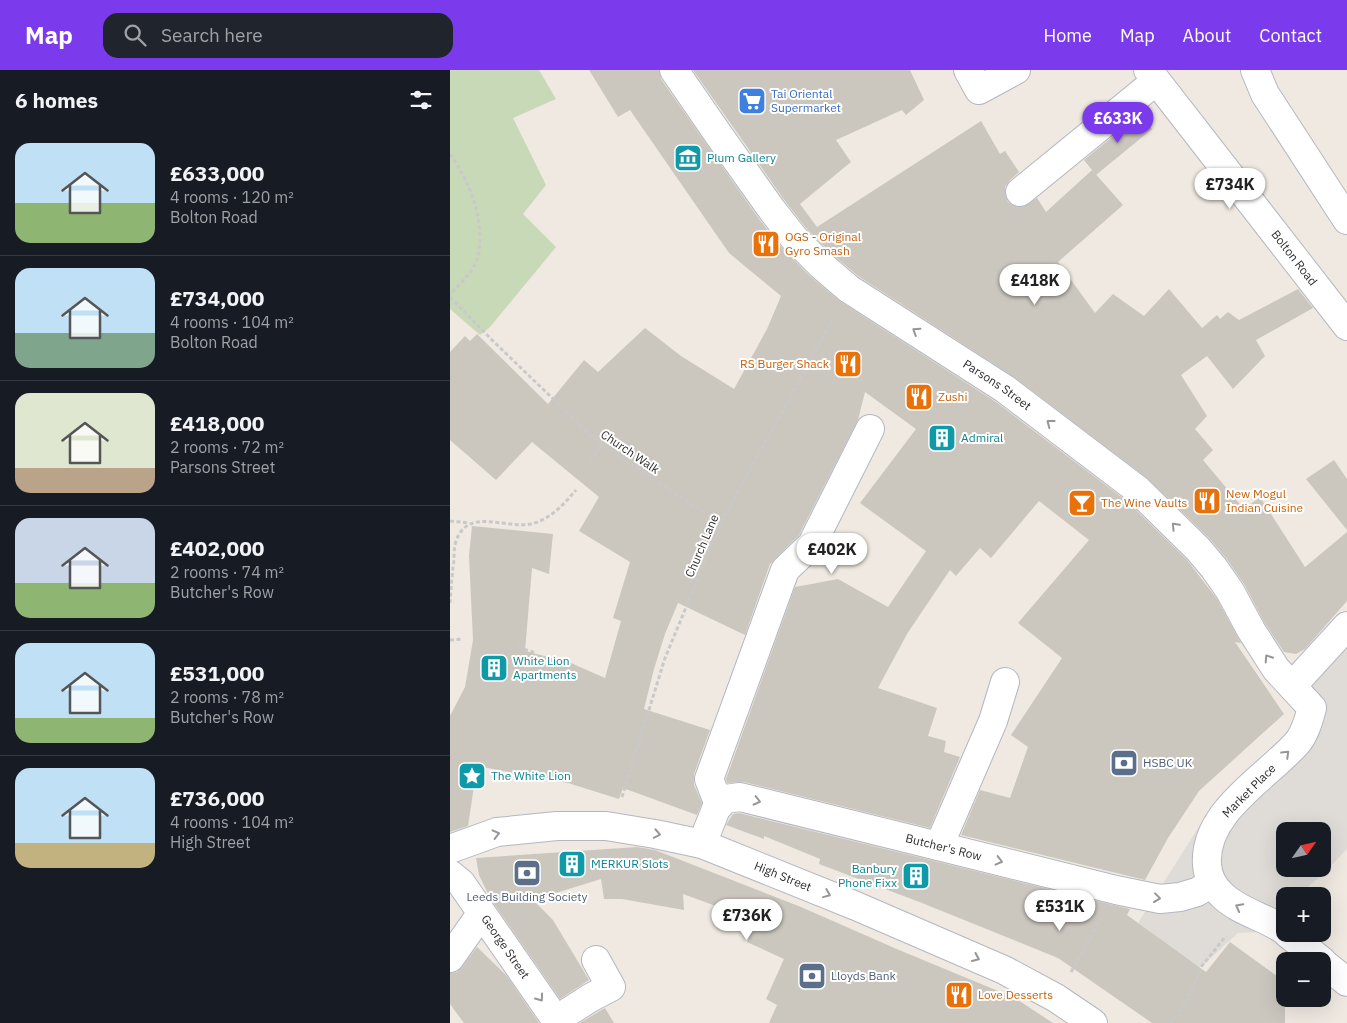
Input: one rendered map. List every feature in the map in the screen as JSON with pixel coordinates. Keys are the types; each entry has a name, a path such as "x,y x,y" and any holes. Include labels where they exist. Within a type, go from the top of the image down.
{"street":[{"name":"Parsons Street","path":"674,70 789,231 821,265 849,289 1005,389 1138,490 1198,549 1214,568 1230,591 1251,630 1276,669 1312,708"},
{"path":"968,70 979,90 1016,70"},
{"path":"1256,70 1265,94 1347,220"},
{"path":"1020,192 1152,76"},
{"name":"Bolton Road","path":"1152,76 1346,321"},
{"path":"702,844 719,805 709,779 785,570 812,544 870,430"},
{"path":"1292,686 1347,626"},
{"path":"939,846 993,721 1005,682"},
{"name":"Market Place","path":"1212,883 1206,852 1213,831 1225,812 1299,741 1312,708"},
{"name":"Butcher's Row","path":"719,805 724,799 740,797 1116,890 1160,899 1180,897 1197,892 1212,883"},
{"name":"High Street","path":"450,849 497,832 557,826 606,826 702,844 856,906 1004,970 1056,998 1093,1023"},
{"name":"George Street","path":"450,874 461,883 557,1022"},
{"path":"1212,883 1221,895 1234,905 1276,926"},
{"path":"450,958 481,914"},
{"path":"1298,942 1311,952"},
{"path":"557,1022 590,998 611,987 596,960"},
{"path":"1331,969 1347,982"}],"path":[{"path":"450,154 462,171 473,195 479,220 480,246 476,264 450,295"},
{"name":"Church Lane","path":"606,826 622,798 665,658 721,523 849,289"},
{"name":"Church Walk","path":"450,295 494,342 600,445 721,523"},
{"path":"591,461 600,445"},
{"path":"450,521 529,524 546,518 560,508 576,490"},
{"path":"450,603 455,542 460,532 470,523"},
{"path":"450,640 463,640"},
{"path":"518,647 536,653"},
{"path":"856,906 884,832"},
{"path":"1056,998 1116,890"},
{"path":"1170,1023 1187,1001 1201,967 1248,912"}],"green space":[{"path":"450,70 539,70 556,99 513,118 546,185 523,214 556,247 490,327 480,335 450,309"}],"shaded area":[{"path":"1347,626 1347,849 1331,866 1331,822 1276,822 1276,878 1318,878 1308,887 1276,887 1276,918 1264,932 1238,933 1201,967 1196,966 1138,923 1205,817 1295,732 1307,703 1292,686"}],"building":[{"path":"589,70 659,70 661,79 759,219 783,249 810,276 841,302 996,402 1128,502 1187,560 1217,599 1241,643 1235,642 1284,714 1199,791 1168,838 1145,880 961,835 980,790 1010,798 1028,747 1011,735 1062,658 1018,623 1089,540 1039,501 991,558 980,548 956,576 950,570 907,634 878,688 937,708 928,736 946,741 944,752 960,757 930,828 744,782 727,783 726,779 795,587 838,579 888,607 926,551 860,503 916,429 865,392 858,420 799,535 770,564 745,635 678,603 665,634 644,709 710,730 694,774 694,785 702,803 697,815 623,788 619,799 568,783 477,766 468,826 450,832 450,716 465,687 473,640 469,556 472,526 553,534 549,574 532,568 525,651 571,663 605,678 621,621 613,618 630,562 579,531 599,497 532,442 496,480 450,440 450,352 465,336 470,341 477,334 548,404 584,360 598,372 645,328 681,356 734,389 767,329 781,296 729,253 630,110 618,117"},
{"path":"693,70 910,70 924,100 906,115 902,110 836,140 851,162 800,204 817,227 981,121 1000,154 1005,151 1019,172 1005,187 1005,195 1008,202 1014,206 1023,207 1037,198 1046,212 1092,170 1123,205 1058,262 1095,313 1113,294 1144,316 1169,289 1202,328 1217,315 1220,319 1228,312 1239,320 1298,289 1313,308 1256,340 1265,356 1233,389 1207,356 1181,375 1207,416 1195,429 1213,450 1203,460 1244,509 1260,497 1305,567 1347,532 1347,601 1305,649 1296,654 1284,652 1264,622 1244,584 1226,558 1209,538 1147,478 1014,377 858,276 832,254 806,228 785,201"},
{"path":"1140,114 1152,129 1096,175 1084,160"},
{"path":"1334,460 1347,479 1347,530 1306,479"},
{"path":"739,813 1130,909 1127,915 1206,972 1230,942 1276,975 1276,1007 1285,1007 1285,1023 1152,1023 1058,958 819,864 820,859 764,836 764,839 726,825 733,814"},
{"path":"637,847 655,850 801,907 1015,998 1053,1023 769,1023 777,1005 766,999 784,959 747,942 757,921 683,894 684,910 622,899 604,899 601,879 533,900 553,920 589,980 560,999 490,898 479,875 476,858"},
{"path":"477,947 507,976 539,1023 464,1023 450,1004 450,973 457,972"},
{"path":"605,1008 614,1023 580,1023 598,1012"}],"place":[{"name":"Tai Oriental Supermarket","path":"752,101"},
{"name":"Plum Gallery","path":"688,158"},
{"name":"OGS - Original Gyro Smash","path":"766,244"},
{"name":"RS Burger Shack","path":"848,364"},
{"name":"Zushi","path":"919,397"},
{"name":"Admiral","path":"942,438"},
{"name":"New Mogul Indian Cuisine","path":"1207,501"},
{"name":"The Wine Vaults","path":"1082,503"},
{"name":"White Lion Apartments","path":"494,668"},
{"name":"HSBC UK","path":"1124,763"},
{"name":"The White Lion","path":"472,776"},
{"name":"MERKUR Slots","path":"572,864"},
{"name":"Leeds Building Society","path":"527,873"},
{"name":"Banbury Phone Fixx","path":"916,876"},
{"name":"Lloyds Bank","path":"812,976"},
{"name":"Love Desserts","path":"959,995"}]}
